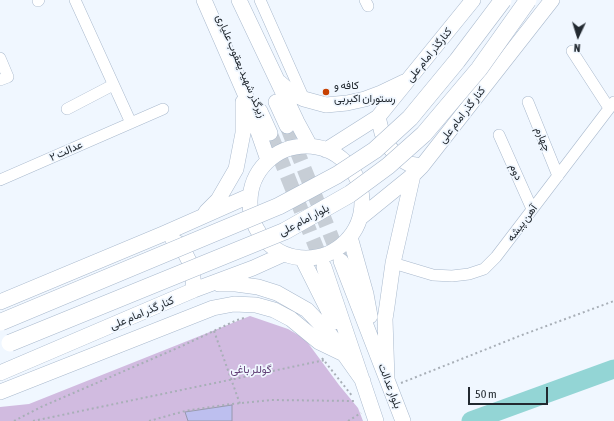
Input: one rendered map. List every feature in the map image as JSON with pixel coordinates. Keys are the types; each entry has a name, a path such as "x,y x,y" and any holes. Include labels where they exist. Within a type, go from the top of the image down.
{"highway":[{"path":"2,322 279,206 337,175 375,150 410,118 457,61 503,0"},
{"name":"بلوار امام علی","path":"10,343 285,231 350,194 388,166 424,134 479,69 528,0"}],"main road":[{"path":"204,0 243,92 265,136 268,160"},
{"name":"زیرگذر شهید یعقوب علیاری","path":"213,0 265,136"},
{"name":"زیرگذر شهید یعقوب علیاری","path":"228,0 292,124"},
{"path":"240,0 276,80 292,124 296,129 293,134 285,140 270,144 265,143 265,136"},
{"name":"کنارگذر امام علی","path":"326,150 378,117 473,0"},
{"name":"کنار گذر امام علی","path":"360,218 418,171 552,0"},
{"path":"276,80 292,93 304,99 326,105 347,103 365,99 381,93 410,78"},
{"path":"201,217 218,200 236,169 243,133 243,92"},
{"path":"378,117 382,133 390,148 400,159 418,171 393,263 386,319 389,383"},
{"path":"292,124 310,146"},
{"path":"310,146 326,150 340,158 352,170 359,185 362,201 360,218 356,228 342,245 324,255 313,258 302,258 284,254 269,245 257,231 250,214 249,196 252,182 259,170 275,154 292,147 310,146"},
{"path":"0,302 163,234 249,196"},
{"path":"163,234 181,245 192,267 194,290"},
{"path":"350,237 366,294 377,351"},
{"name":"کنار گذر امام علی","path":"0,373 194,290 253,268 284,254"},
{"path":"316,284 315,274 319,263 336,255 343,256 352,261 360,270"},
{"path":"302,258 363,381 366,407 376,421"},
{"path":"341,260 377,351"},
{"path":"324,267 350,357"},
{"path":"210,284 236,284 258,287 277,293 307,310 350,357"},
{"path":"0,392 213,308 234,304 256,305 274,310 291,319 319,342 350,357"},
{"name":"بلوار عدالت","path":"377,351 403,421"}],"street":[{"path":"75,0 131,123"},
{"path":"260,0 304,99"},
{"path":"572,51 612,105"},
{"path":"0,58 8,77 0,80"},
{"path":"67,109 113,84"},
{"name":"چهارم","path":"528,102 558,176"},
{"name":"آهن پیشه","path":"393,263 433,275 452,276 469,274 484,269 496,257 612,105"},
{"name":"عدالت ۲","path":"0,180 163,110"},
{"name":"دوم","path":"499,135 532,209"}],"path":[{"path":"389,383 614,301"},
{"path":"14,421 41,407 237,320 250,316"},
{"path":"214,331 240,404"},
{"path":"149,421 185,411 271,400 357,401 325,360 320,356"},
{"path":"33,421 325,360"},
{"path":"348,421 366,407"}],"green space":[{"name":"گوللر باغی","path":"250,316 288,329 305,339 358,408 363,421 0,421 0,407 29,404"}],"building":[{"path":"232,405 232,421 188,421 185,412"}],"waterway":[{"path":"471,421 614,369"}],"tunnel":[{"path":"287,126 341,261"},
{"path":"270,133 324,267"}],"place":[{"name":"کافه و رستوران اکبربی","path":"326,92"}]}
